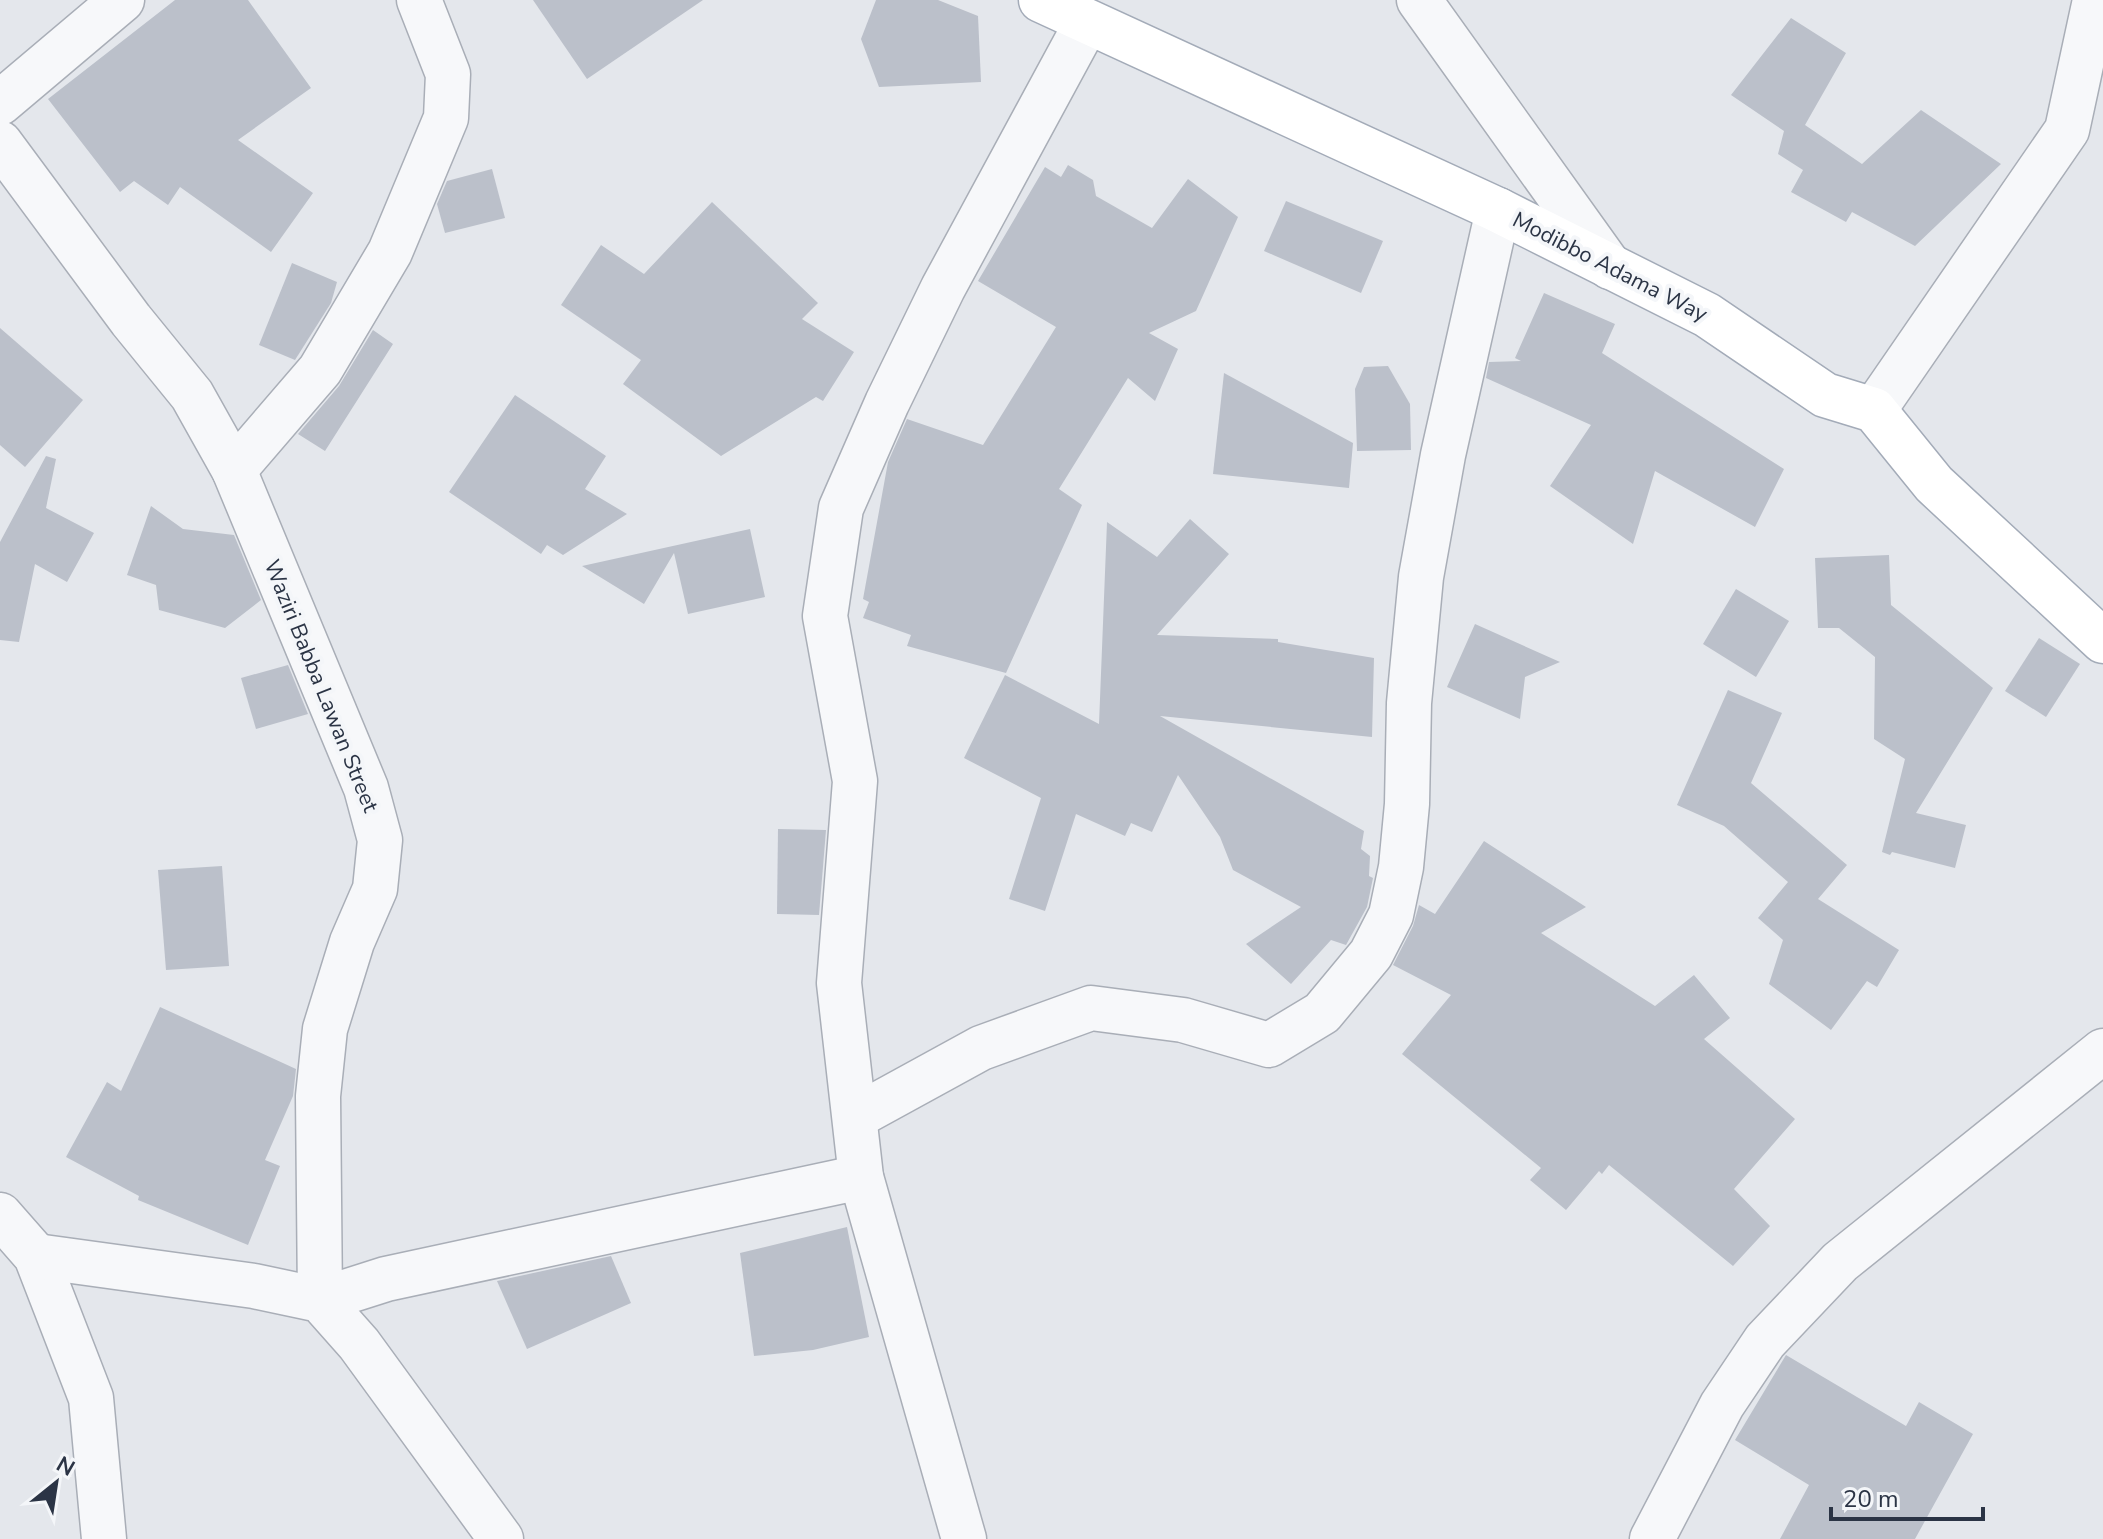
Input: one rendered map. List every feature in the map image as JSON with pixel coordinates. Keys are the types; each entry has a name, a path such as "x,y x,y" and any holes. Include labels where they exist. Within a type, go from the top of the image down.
{"main road":[{"name":"Modibbo Adama Way","path":"1041,0 1498,210 1707,315 1825,395 1874,410"},
{"path":"1874,410 1934,484 2103,641"}],"street":[{"path":"0,103 122,0"},
{"path":"234,470 320,370 390,252 446,118 448,74 419,0"},
{"path":"1419,0 1610,267"},
{"path":"1874,410 2085,126 2095,0"},
{"path":"964,1539 861,1177 839,983 855,781 825,616 841,508 887,403 943,288 1087,22"},
{"name":"Waziri Babba Lawan Street","path":"0,143 131,320 192,395 234,470 366,788 380,840 375,889 352,942 325,1029 318,1096 320,1300"},
{"path":"855,1117 981,1048 1091,1008 1183,1020 1269,1045 1322,1013 1371,954 1391,915 1401,867 1407,804 1409,703 1421,577 1443,455 1498,210"},
{"path":"1652,1539 1722,1405 1765,1341 1840,1262 2103,1051"},
{"path":"36,1256 254,1286 320,1300 386,1279 861,1177"},
{"path":"0,1215 36,1256 91,1398 104,1539"},
{"path":"320,1300 359,1344 501,1539"}],"building":[{"path":"175,0 248,0 311,88 238,140 313,193 271,252 180,187 168,205 134,181 120,192 48,99"},
{"path":"533,0 703,0 587,79"},
{"path":"876,0 938,0 978,16 981,82 879,87 861,39"},
{"path":"1791,18 1846,53 1805,125 1862,164 1921,110 2001,164 1915,246 1852,212 1846,222 1791,192 1803,170 1778,154 1784,131 1731,95"},
{"path":"1068,165 1093,180 1096,196 1152,228 1188,179 1238,217 1196,311 1149,333 1178,349 1155,401 1128,378 1059,489 1082,505 1006,673 907,646 911,635 863,618 869,602 863,599 888,462 907,419 983,445 1056,327 978,281 1045,167 1061,177"},
{"path":"492,169 505,218 445,233 437,204 447,181"},
{"path":"1286,201 1383,241 1361,293 1264,251"},
{"path":"712,202 818,303 802,319 854,352 823,401 816,397 721,456 623,384 641,360 561,305 601,245 644,274"},
{"path":"292,263 337,282 331,303 295,360 259,345"},
{"path":"1544,293 1615,324 1602,353 1784,469 1755,527 1655,471 1633,544 1550,486 1591,425 1486,378 1489,362 1521,361 1515,358"},
{"path":"0,328 83,400 25,467 0,445"},
{"path":"373,330 393,344 325,451 298,434 339,386"},
{"path":"1388,366 1410,404 1411,450 1357,451 1355,389 1364,367"},
{"path":"1224,373 1353,443 1349,488 1213,474"},
{"path":"515,395 606,456 585,489 627,514 563,555 547,545 541,554 449,492"},
{"path":"46,456 56,459 46,508 94,533 67,582 35,564 19,642 0,640 0,542"},
{"path":"151,506 183,529 234,535 261,600 225,628 159,610 156,585 127,575"},
{"path":"1190,519 1229,554 1157,635 1278,639 1278,642 1374,658 1372,737 1160,716 1364,831 1361,849 1370,856 1369,876 1373,878 1367,907 1346,945 1331,940 1291,984 1246,944 1301,907 1233,870 1220,837 1178,775 1152,832 1131,823 1125,836 1076,814 1045,911 1009,899 1041,798 964,758 1005,675 1099,724 1107,522 1157,557"},
{"path":"750,529 765,597 688,614 674,553 644,604 582,566"},
{"path":"1889,555 1891,605 1993,688 1916,813 1966,825 1955,868 1882,852 1905,759 1874,739 1875,657 1839,628 1818,628 1815,558"},
{"path":"1736,589 1789,621 1756,677 1703,644"},
{"path":"1475,624 1560,662 1525,677 1520,719 1447,687"},
{"path":"2039,638 2080,664 2046,717 2005,691"},
{"path":"288,665 308,714 256,729 241,678"},
{"path":"1728,690 1782,713 1751,783 1847,865 1818,899 1899,950 1877,987 1867,981 1831,1030 1769,984 1783,940 1758,918 1788,882 1724,826 1677,805"},
{"path":"778,829 826,830 819,915 777,914"},
{"path":"1484,841 1586,907 1541,933 1655,1006 1694,975 1730,1018 1704,1039 1795,1119 1734,1189 1770,1226 1733,1266 1609,1165 1602,1174 1599,1171 1566,1210 1530,1180 1541,1168 1402,1054 1451,995 1393,965 1413,926 1419,905 1435,914"},
{"path":"222,866 229,966 166,970 158,870"},
{"path":"160,1007 296,1069 293,1096 265,1160 280,1166 248,1245 138,1200 139,1196 66,1157 107,1082 121,1091"},
{"path":"847,1227 869,1337 813,1350 754,1356 740,1253"},
{"path":"611,1256 631,1303 527,1349 497,1281"},
{"path":"1786,1355 1906,1426 1919,1402 1973,1434 1915,1539 1780,1539 1809,1485 1735,1440"}]}
